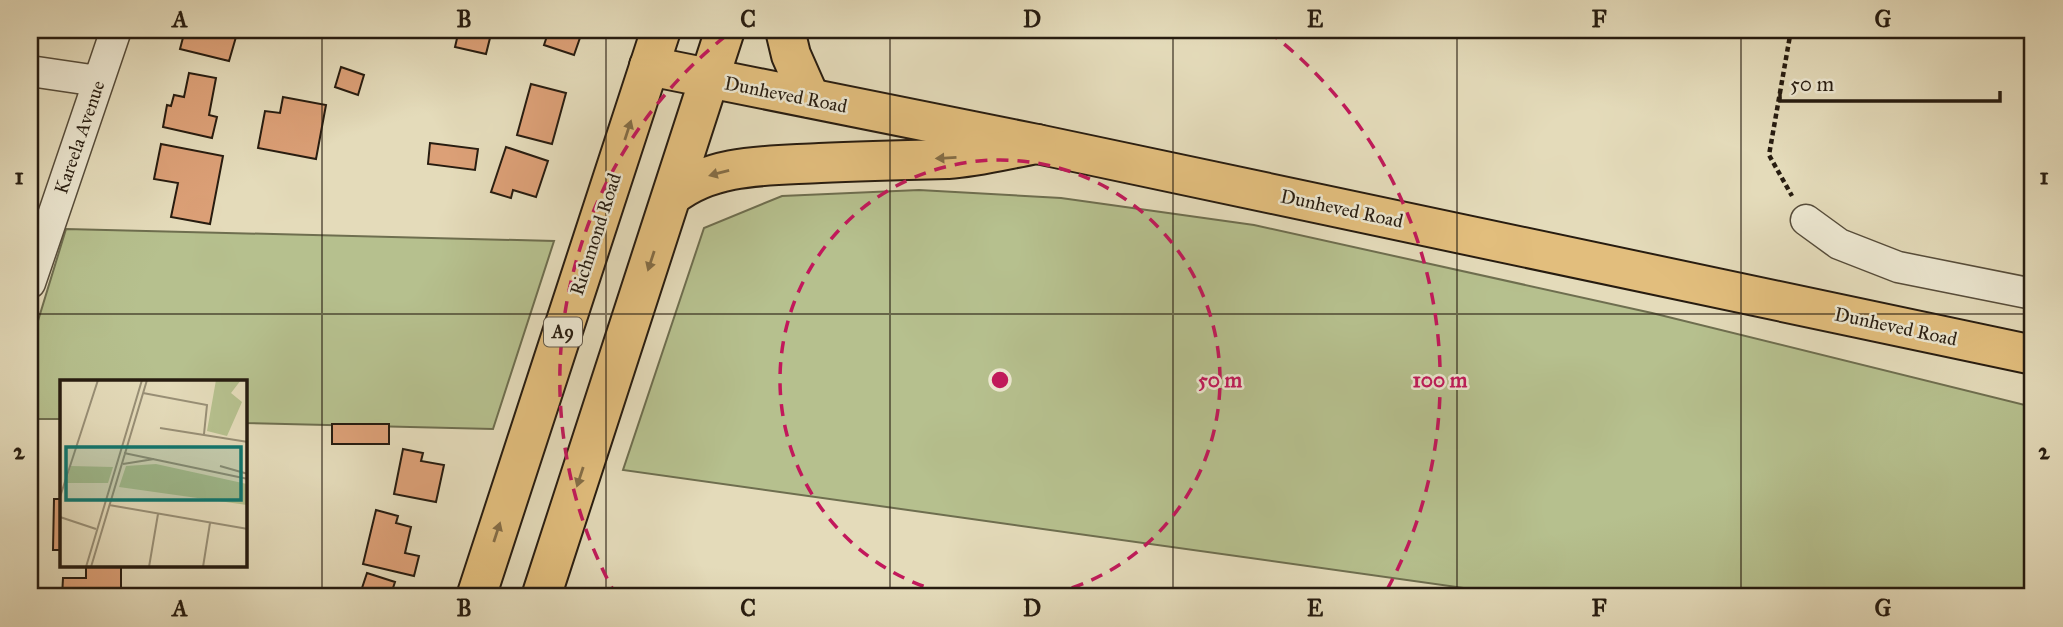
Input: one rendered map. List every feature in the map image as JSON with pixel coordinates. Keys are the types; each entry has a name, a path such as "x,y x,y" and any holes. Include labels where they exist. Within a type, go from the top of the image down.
{"main road":[{"name":"Richmond Road","path":"476,597 661,30"},
{"path":"541,597 725,30"},
{"path":"785,30 791,55 810,99"},
{"name":"Dunheved Road","path":"649,66 1037,144 2033,355"},
{"path":"672,196 685,185 700,178 730,170 788,165 951,159 1037,144"}],"street":[{"name":"Kareela Avenue","path":"30,283 116,30"},
{"path":"30,71 98,81"},
{"path":"1806,220 1839,244 1898,267 2033,294"}],"path":[{"path":"1791,30 1769,155 1806,220"}],"green space":[{"path":"919,190 1061,198 1254,225 1652,313 2033,407 2033,597 1528,597 623,470 704,228 782,196"},
{"path":"66,229 554,241 493,429 247,423 247,380 60,380 60,419 30,419 30,347"}],"building":[{"path":"185,30 238,30 229,61 180,49"},
{"path":"459,30 492,30 486,54 455,47"},
{"path":"549,30 590,30 587,37 581,35 574,55 544,45"},
{"path":"341,67 364,75 358,95 335,87"},
{"path":"189,73 216,78 209,115 217,117 212,138 163,127 167,105 171,106 174,95 184,97"},
{"path":"531,84 566,93 552,144 517,135"},
{"path":"283,97 326,105 316,159 258,148 265,111 280,113"},
{"path":"430,143 478,149 475,170 428,164"},
{"path":"161,144 223,156 210,224 171,217 178,183 154,179"},
{"path":"506,147 548,161 536,197 513,190 511,198 491,192"},
{"path":"332,424 389,424 389,444 332,444"},
{"path":"403,449 423,453 421,461 444,465 436,502 394,494"},
{"path":"54,499 60,499 60,550 53,550"},
{"path":"376,510 398,516 396,523 411,527 405,553 419,556 414,576 363,564"},
{"path":"86,568 121,568 121,597 62,597 63,578 86,578"},
{"path":"367,573 395,582 390,597 359,597"}]}
